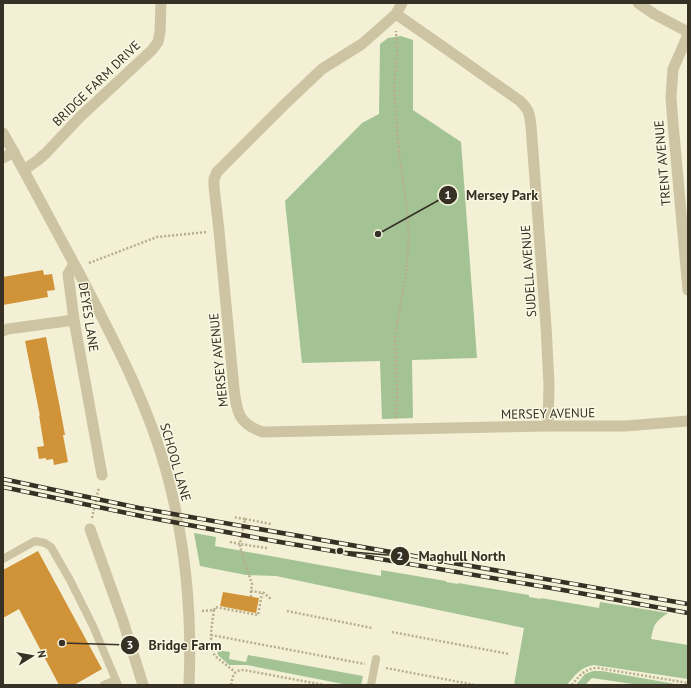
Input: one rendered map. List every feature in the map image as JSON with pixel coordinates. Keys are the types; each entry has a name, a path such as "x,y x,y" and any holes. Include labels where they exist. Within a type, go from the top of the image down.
{"street":[{"name":"BRIDGE FARM DRIVE","path":"24,170 46,153 80,117 152,50 158,42 160,32 161,3"},
{"name":"MERSEY AVENUE","path":"402,3 396,14 362,44 322,69 282,106 217,172 214,179 238,414 246,423 263,432 548,426 625,426 688,421"},
{"path":"638,3 688,34"},
{"name":"SUDELL AVENUE","path":"396,14 520,101 527,108 531,126 546,326 549,385 548,426"},
{"name":"TRENT AVENUE","path":"688,34 673,69 671,97 688,290"},
{"path":"3,133 74,264"},
{"path":"3,158 14,152"},
{"name":"DEYES LANE","path":"74,264 68,274 74,320 102,475"},
{"name":"SCHOOL LANE","path":"74,264 127,366 153,432 168,478 178,522 188,601 190,637 189,685"},
{"path":"3,331 8,329 74,320"},
{"path":"90,529 123,621 143,685"}],"lane":[{"path":"3,559 35,541 45,543 51,548 70,580 93,626 117,683 104,685"},
{"path":"371,685 376,659"}],"path":[{"path":"383,430 396,418 397,391 395,335 406,274 409,236 406,201 399,154 394,89 397,55 396,14"},
{"path":"86,264 157,237 219,231"},
{"path":"90,529 102,475"},
{"path":"233,517 271,524"},
{"path":"245,519 240,547 251,579 251,597"},
{"path":"230,542 267,548"},
{"path":"252,591 264,593 271,599"},
{"path":"202,611 214,610 215,607 258,615 262,593"},
{"path":"214,610 211,635 212,648 215,656 235,672"},
{"path":"287,611 372,628"},
{"path":"392,632 509,654"},
{"path":"211,635 366,664"},
{"path":"383,668 475,685"},
{"path":"572,685 580,674 594,668 688,683"},
{"path":"235,672 238,670 244,670 324,685"},
{"path":"231,685 235,672"}],"green space":[{"path":"401,36 413,40 413,110 461,142 477,358 412,360 413,418 382,419 380,361 302,363 285,201 362,123 379,114 380,44 388,38"},
{"path":"194,533 216,537 215,546 381,576 381,570 599,608 600,602 668,613 656,624 651,639 688,645 688,679 594,665 582,670 567,685 514,685 524,628 276,576 246,575 200,566"},
{"path":"217,650 230,652 229,659 246,662 248,655 363,676 361,685 348,685 247,665 229,665 218,655"},
{"path":"593,671 602,671 681,685 639,685 592,678 585,685 576,685 585,674"}],"building":[{"path":"43,270 44,275 52,274 55,290 47,291 48,297 3,305 3,277"},
{"path":"46,337 65,435 63,435 68,462 54,465 53,459 39,459 37,447 44,446 39,415 40,416 25,341"},
{"path":"38,551 102,669 74,685 59,685 19,609 3,618 3,570"},
{"path":"223,592 259,598 256,613 220,606"}],"railway":[{"path":"3,479 139,508 688,604"},
{"path":"3,487 141,516 274,541 563,590 688,613"}],"place":[{"name":"Mersey Park","path":"378,234"},
{"name":"Maghull North","path":"340,551"},
{"name":"Bridge Farm","path":"62,643"}]}
